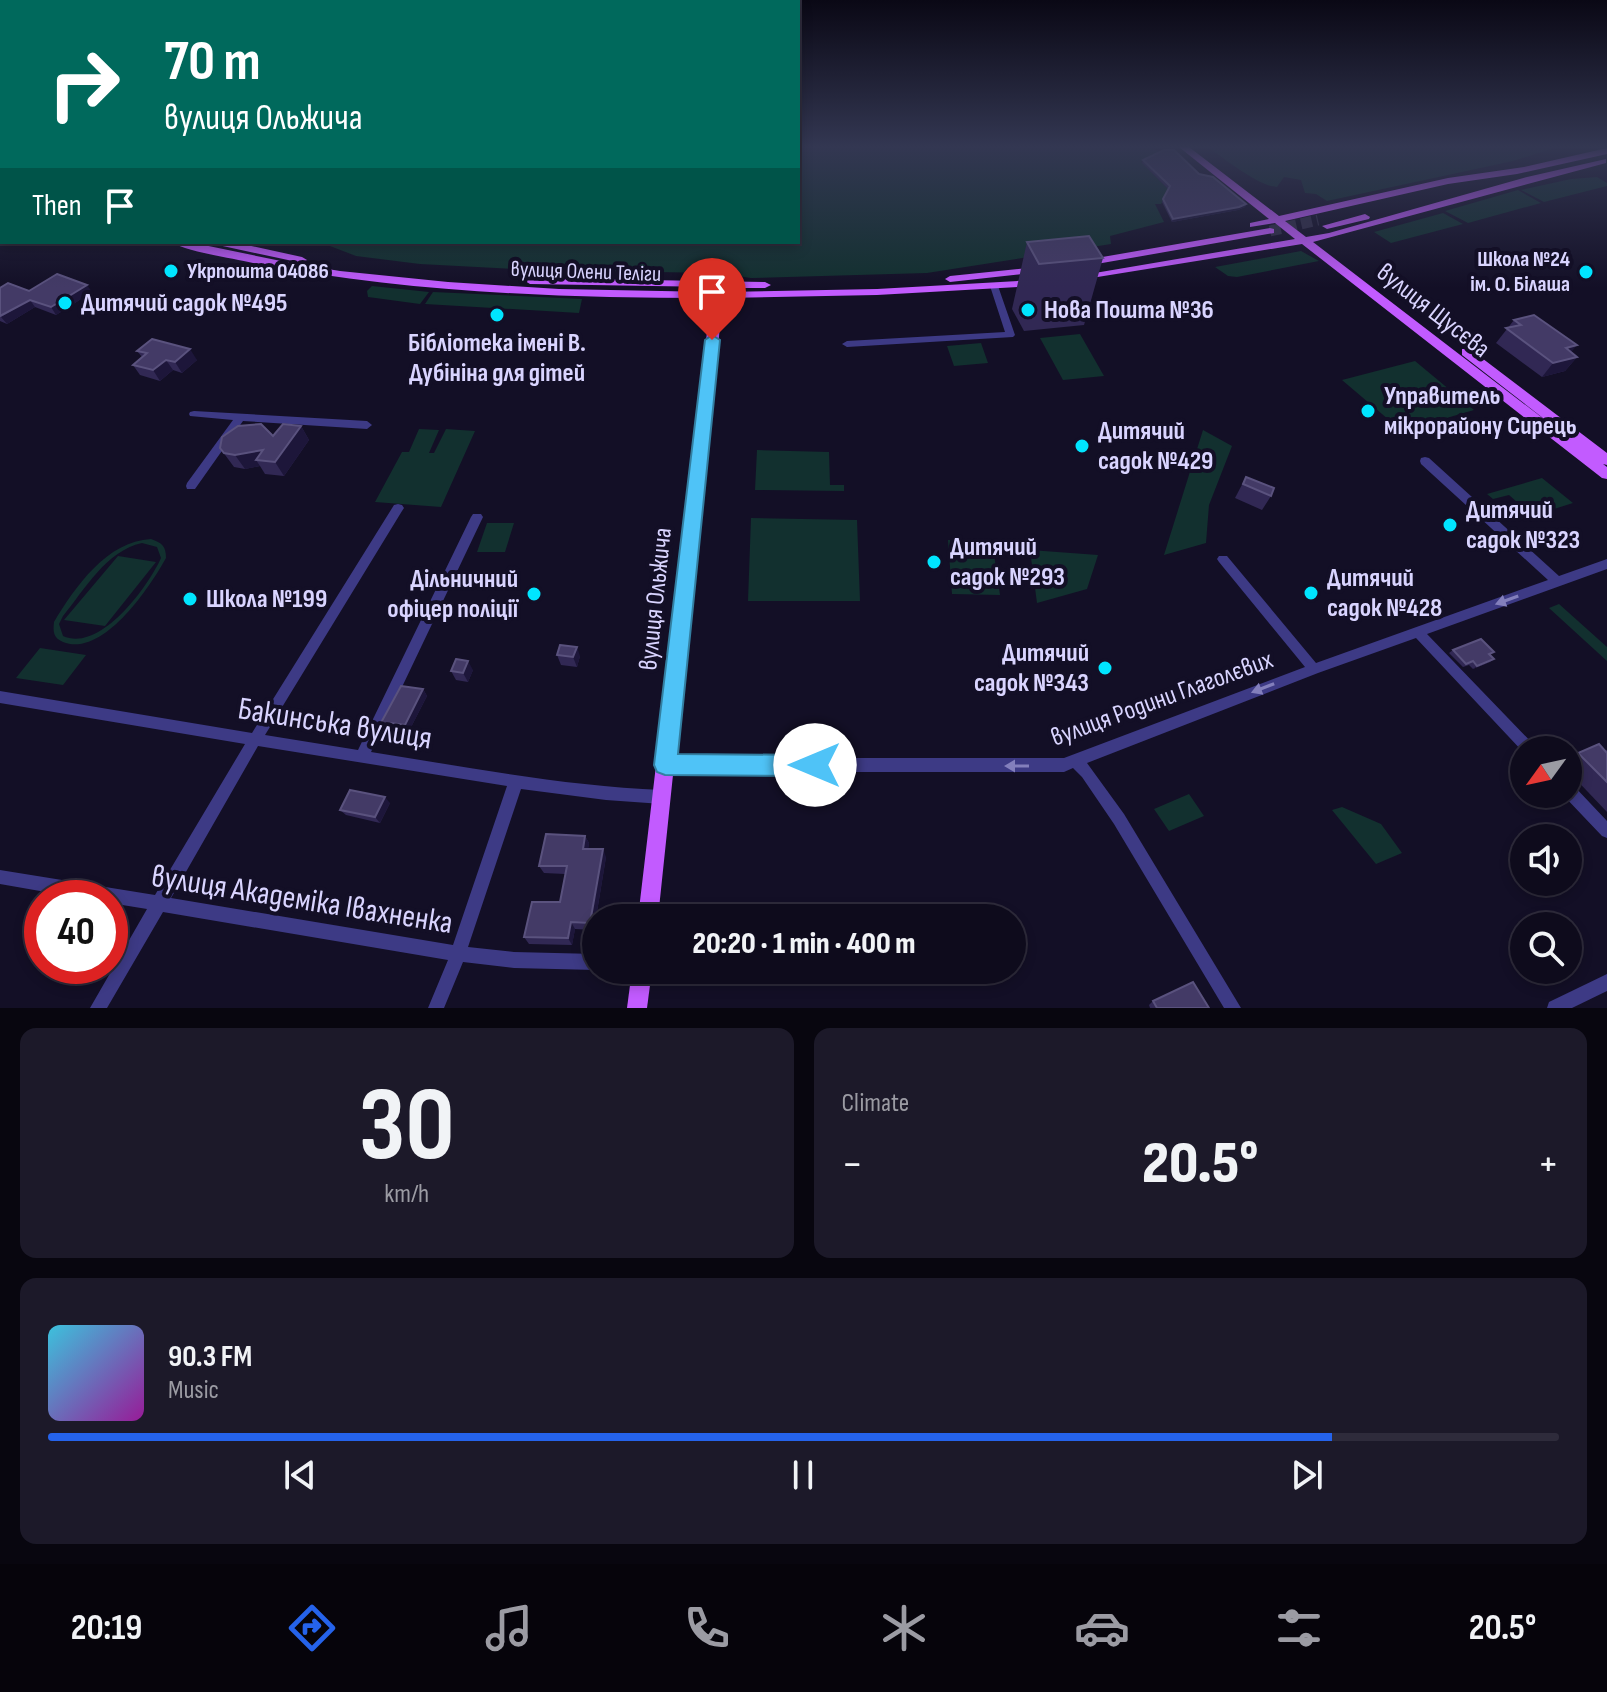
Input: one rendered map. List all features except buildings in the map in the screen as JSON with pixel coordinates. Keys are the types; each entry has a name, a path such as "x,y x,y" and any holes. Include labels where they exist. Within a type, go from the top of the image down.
{"main road":[{"path":"1249,194 1312,240"},
{"path":"1253,194 1284,219"},
{"path":"1075,268 1392,194"},
{"path":"1430,194 1322,223 1458,194"},
{"path":"1075,268 1312,240 1477,194"},
{"path":"1075,268 1274,234"},
{"name":"вулиця Щусєва","path":"1312,240 1607,460"},
{"name":"вулиця Щусєва","path":"1312,240 1607,474"},
{"name":"вулиця Олени Теліги","path":"184,244 272,265 434,287 896,291 1044,279"},
{"name":"вулиця Олени Теліги","path":"227,244 287,257 425,277 718,290"},
{"name":"вулиця Олени Теліги","path":"995,282 1044,264"},
{"name":"вулиця Олени Теліги","path":"995,282 1057,267"},
{"name":"вулиця Ольжича","path":"650,904 718,290"},
{"path":"637,1008 640,984"}],"street":[{"path":"847,344 1010,335 995,282"},
{"path":"194,414 367,425"},
{"path":"191,486 240,417"},
{"path":"1425,461 1558,582"},
{"path":"98,1008 156,905 398,508"},
{"path":"361,757 477,517"},
{"path":"1223,559 1314,669"},
{"name":"вулиця Родини Глаголєвих","path":"665,765 1058,766 1314,669 1607,564"},
{"path":"1418,632 1517,736"},
{"name":"Бакинська вулиця","path":"0,697 254,742 588,793 662,797"},
{"path":"1076,761 1119,819 1233,1008"},
{"path":"436,1008 458,954 516,782"},
{"path":"1582,805 1607,831"},
{"name":"вулиця Академіка Івахненка","path":"0,877 458,954 514,960 582,962"},
{"path":"1555,1008 1607,982"}],"green space":[{"path":"800,194 1167,194 1161,204 1155,204 1164,222 1110,236 1111,244 927,273 751,278 716,273 533,270 420,264 356,256 330,246 312,244 800,244"},
{"path":"1316,194 1359,194 1327,201"},
{"path":"1504,194 1525,194 1541,203 1468,223 1445,211"},
{"path":"1529,194 1575,194 1544,202"},
{"path":"1443,213 1463,224 1391,243 1374,232"},
{"path":"1301,251 1319,261 1237,277 1228,276 1215,267"},
{"path":"372,286 429,292 420,304 368,297 367,291"},
{"path":"433,292 582,299 579,313 425,304"},
{"path":"1080,334 1104,376 1063,380 1040,338"},
{"path":"981,343 988,363 954,366 947,346"},
{"path":"1415,361 1474,410 1402,431 1342,380"},
{"path":"419,429 439,430 429,453 434,453 446,429 475,431 441,507 375,502 402,452 409,452"},
{"path":"1203,430 1232,446 1209,505 1206,543 1164,555"},
{"path":"757,450 829,452 830,485 844,485 844,491 755,490"},
{"path":"1542,478 1573,503 1516,521 1510,516 1526,510 1509,495 1493,499 1487,494"},
{"path":"751,518 857,520 860,601 748,601"},
{"path":"487,523 514,523 505,552 477,552"},
{"path":"151,539 158,542 164,548 166,558 137,602 124,617 94,640 78,644 57,638 54,622 82,581 107,557 135,542","holes":["142,543 157,547 161,558 155,570 121,614 92,635 77,639 63,636 59,624 63,616 107,562 129,547"]},
{"path":"948,540 992,541 1000,595 952,594"},
{"path":"1030,550 1098,555 1087,589 1037,603"},
{"path":"118,556 156,562 105,626 64,620"},
{"path":"1559,604 1607,647 1607,661 1549,608"},
{"path":"40,648 86,655 63,685 16,678"},
{"path":"1189,794 1204,816 1169,831 1154,809"},
{"path":"1342,807 1381,824 1402,853 1376,864 1332,810"}],"tunnel":[{"path":"1270,231 1318,220"}],"place":[{"name":"Укрпошта 04086","path":"171,271"},
{"name":"Школа №24 ім. О. Білаша","path":"1586,272"},
{"name":"Дитячий садок №495","path":"65,303"},
{"name":"Нова Пошта №36","path":"1028,310"},
{"name":"Бібліотека імені В. Дубініна для дітей","path":"497,315"},
{"name":"Управитель мікрорайону Сирець","path":"1368,411"},
{"name":"Дитячий садок №429","path":"1082,446"},
{"name":"Дитячий садок №323","path":"1450,525"},
{"name":"Дитячий садок №293","path":"934,562"},
{"name":"Дитячий садок №428","path":"1311,593"},
{"name":"Дільничний офіцер поліції","path":"534,594"},
{"name":"Школа №199","path":"190,599"},
{"name":"Дитячий садок №343","path":"1105,668"}],"route":[{"path":"712,340 665,765 815,765"}]}
